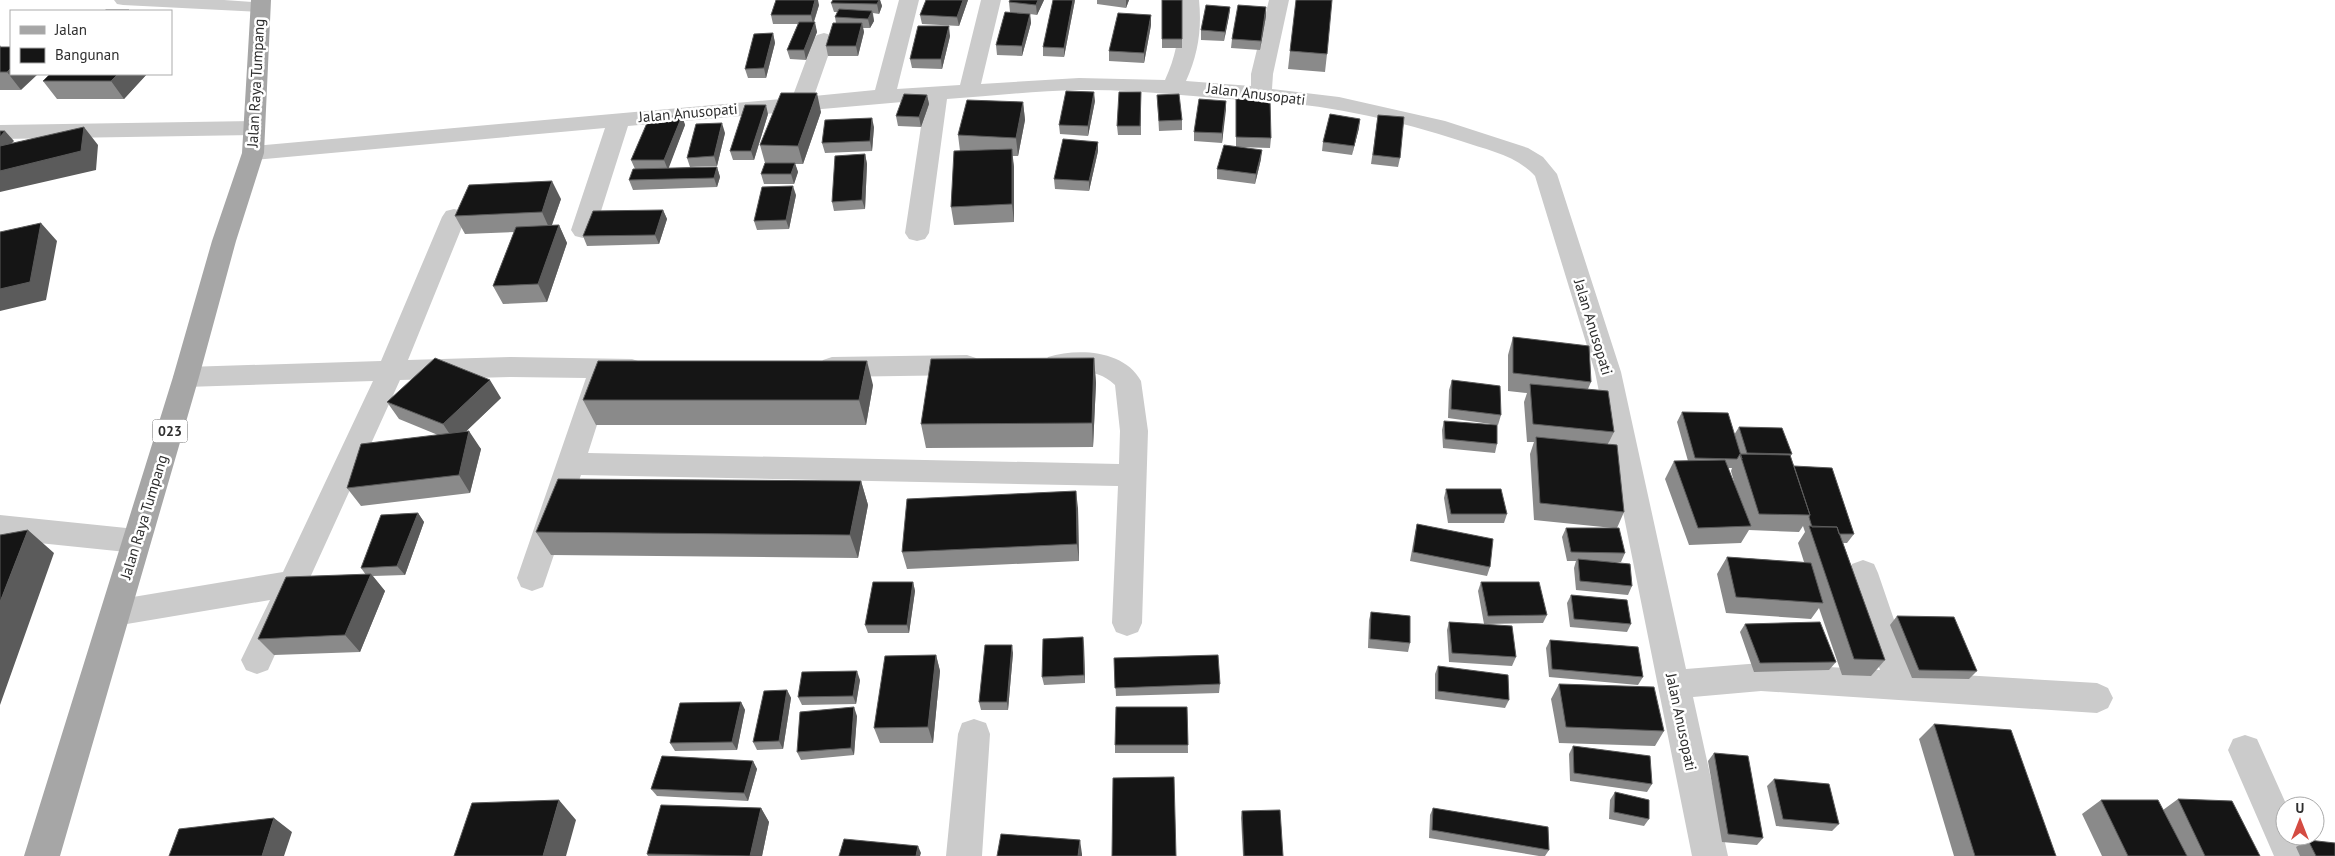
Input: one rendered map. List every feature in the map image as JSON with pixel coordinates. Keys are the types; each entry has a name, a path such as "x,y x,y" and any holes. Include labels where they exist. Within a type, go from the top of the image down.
{"main road":[{"name":"Jalan Raya Tumpang","path":"42,856 186,377 254,141 261,4"}],"street":[{"path":"884,96 909,0"},
{"path":"969,91 991,0"},
{"path":"1173,86 1183,67 1189,43 1192,17 1190,0"},
{"path":"1261,95 1262,74 1279,0"},
{"path":"801,102 824,39"},
{"name":"Jalan Anusopati","path":"0,132 254,141 620,120 801,102 1079,84 1173,86 1339,104 1437,126 1520,154 1535,162 1546,174 1608,372 1710,856"},
{"path":"917,234 937,93"},
{"path":"583,230 620,120"},
{"path":"257,660 390,371 454,217"},
{"path":"1028,364 1098,363 1114,368 1128,381 1134,431 1127,623"},
{"path":"810,367 988,365"},
{"path":"186,377 511,367 602,370 662,369"},
{"path":"532,578 572,464 602,370"},
{"path":"572,464 1133,475"},
{"path":"0,527 136,541"},
{"path":"1863,572 1900,686"},
{"path":"115,613 294,583"},
{"path":"1673,684 1761,677 2098,698"},
{"path":"964,856 974,734"},
{"path":"2245,750 2292,856"}],"lane":[{"path":"123,0 261,4"}],"building":[{"path":"776,0 815,0 811,15 771,15"},
{"path":"833,0 879,0 877,4 831,3"},
{"path":"926,0 963,0 957,17 920,15"},
{"path":"1010,0 1038,0 1036,5 1009,2"},
{"path":"1053,0 1073,0 1064,48 1043,47"},
{"path":"1162,0 1182,0 1182,39 1162,39"},
{"path":"1296,0 1332,0 1327,54 1290,51"},
{"path":"1206,5 1230,7 1225,32 1201,30"},
{"path":"1238,5 1266,7 1261,41 1232,39"},
{"path":"839,9 872,11 868,19 835,17"},
{"path":"1005,12 1030,14 1022,46 996,45"},
{"path":"1118,13 1151,15 1144,53 1109,51"},
{"path":"799,22 815,22 804,50 787,50"},
{"path":"833,23 862,23 856,46 826,46"},
{"path":"918,26 949,26 941,59 910,59"},
{"path":"773,33 764,68 745,69 754,34"},
{"path":"0,47 10,47 10,69 7,72 0,72"},
{"path":"49,75 117,75 111,81 43,81"},
{"path":"1066,91 1094,92 1088,126 1059,125"},
{"path":"1119,92 1141,92 1140,126 1117,126"},
{"path":"781,93 817,93 798,146 760,145"},
{"path":"904,94 927,95 919,117 896,116"},
{"path":"1179,94 1182,120 1159,121 1157,95"},
{"path":"1199,99 1226,101 1222,133 1194,132"},
{"path":"1236,99 1270,99 1271,138 1236,137"},
{"path":"967,100 1023,102 1016,138 958,135"},
{"path":"745,105 766,105 751,151 730,151"},
{"path":"1330,114 1360,119 1354,146 1323,142"},
{"path":"1378,115 1404,117 1400,158 1373,155"},
{"path":"650,116 682,116 664,160 631,160"},
{"path":"872,118 870,141 822,143 825,120"},
{"path":"722,123 714,156 687,158 696,124"},
{"path":"84,127 81,151 0,171 0,146"},
{"path":"1063,139 1098,142 1089,181 1054,179"},
{"path":"1224,145 1262,150 1256,174 1217,169"},
{"path":"1012,149 1012,204 951,207 954,151"},
{"path":"865,154 862,200 832,202 835,156"},
{"path":"765,163 795,163 791,174 761,174"},
{"path":"717,167 714,178 629,180 633,169"},
{"path":"552,181 542,212 455,216 469,185"},
{"path":"793,186 786,220 754,221 762,187"},
{"path":"663,210 655,235 583,236 593,211"},
{"path":"41,223 30,282 0,289 0,232"},
{"path":"559,225 538,284 493,286 516,227"},
{"path":"1513,337 1589,346 1591,382 1513,373"},
{"path":"435,358 490,380 443,424 387,402"},
{"path":"1094,358 1092,423 921,424 931,359"},
{"path":"598,361 867,361 859,400 583,400"},
{"path":"1452,380 1500,386 1501,415 1451,409"},
{"path":"1530,384 1608,391 1614,432 1533,424"},
{"path":"1682,412 1728,413 1742,459 1740,454 1737,459 1695,458"},
{"path":"1444,421 1497,425 1497,444 1445,439"},
{"path":"1739,427 1782,428 1792,454 1747,453"},
{"path":"469,431 459,475 347,488 361,444"},
{"path":"1536,437 1617,445 1624,512 1540,503"},
{"path":"1740,454 1790,455 1810,515 1759,514"},
{"path":"1725,460 1751,526 1698,528 1674,461"},
{"path":"1794,466 1832,468 1854,534 1839,534 1837,527 1812,527"},
{"path":"558,479 861,481 850,535 536,532"},
{"path":"1446,489 1501,489 1507,514 1451,514"},
{"path":"1076,491 1077,544 902,552 907,499"},
{"path":"418,513 397,566 361,568 381,515"},
{"path":"1417,524 1493,539 1490,567 1413,552"},
{"path":"1809,526 1837,527 1885,660 1854,659"},
{"path":"1566,528 1619,528 1625,553 1571,552"},
{"path":"28,530 0,602 0,535"},
{"path":"1727,557 1811,563 1823,603 1736,597"},
{"path":"1578,559 1630,564 1632,586 1580,581"},
{"path":"371,574 345,635 258,639 286,577"},
{"path":"873,582 913,582 907,625 865,625"},
{"path":"1481,582 1539,582 1547,615 1488,616"},
{"path":"1571,595 1627,600 1631,624 1574,619"},
{"path":"1371,612 1410,616 1410,643 1370,639"},
{"path":"1897,616 1954,617 1977,671 1919,670"},
{"path":"1449,622 1512,626 1516,657 1452,653"},
{"path":"1820,622 1836,662 1760,663 1745,624"},
{"path":"1083,637 1084,675 1042,677 1043,639"},
{"path":"1550,640 1638,647 1643,677 1552,669"},
{"path":"985,645 1012,645 1007,702 979,702"},
{"path":"936,655 928,727 874,728 885,656"},
{"path":"1218,655 1220,684 1115,688 1114,658"},
{"path":"1438,666 1508,675 1509,700 1438,691"},
{"path":"857,671 853,696 798,697 802,672"},
{"path":"1559,684 1654,687 1664,731 1566,727"},
{"path":"787,690 779,741 753,742 764,691"},
{"path":"741,702 732,742 670,743 680,703"},
{"path":"854,707 851,748 797,752 800,712"},
{"path":"1116,707 1187,707 1188,745 1115,745"},
{"path":"1934,724 2011,730 2056,856 1975,856"},
{"path":"1573,746 1650,756 1652,784 1574,773"},
{"path":"1714,753 1748,756 1763,838 1728,834"},
{"path":"662,756 753,761 744,793 651,789"},
{"path":"1174,777 1176,856 1112,856 1113,778"},
{"path":"1774,779 1829,784 1839,824 1783,819"},
{"path":"1615,792 1649,800 1649,819 1614,812"},
{"path":"2178,799 2232,801 2260,856 2205,856"},
{"path":"559,800 543,856 454,856 472,803"},
{"path":"2101,800 2158,800 2187,856 2128,856"},
{"path":"661,805 761,808 750,856 647,854"},
{"path":"1433,808 1548,827 1549,850 1432,830"},
{"path":"1280,810 1283,856 1244,856 1242,811"},
{"path":"274,818 262,856 169,856 179,829"},
{"path":"1001,834 1080,840 1078,856 997,856"},
{"path":"844,839 918,846 916,856 839,856"},
{"path":"2325,842 2335,843 2335,856 2316,856 2311,846 2325,846"}]}
